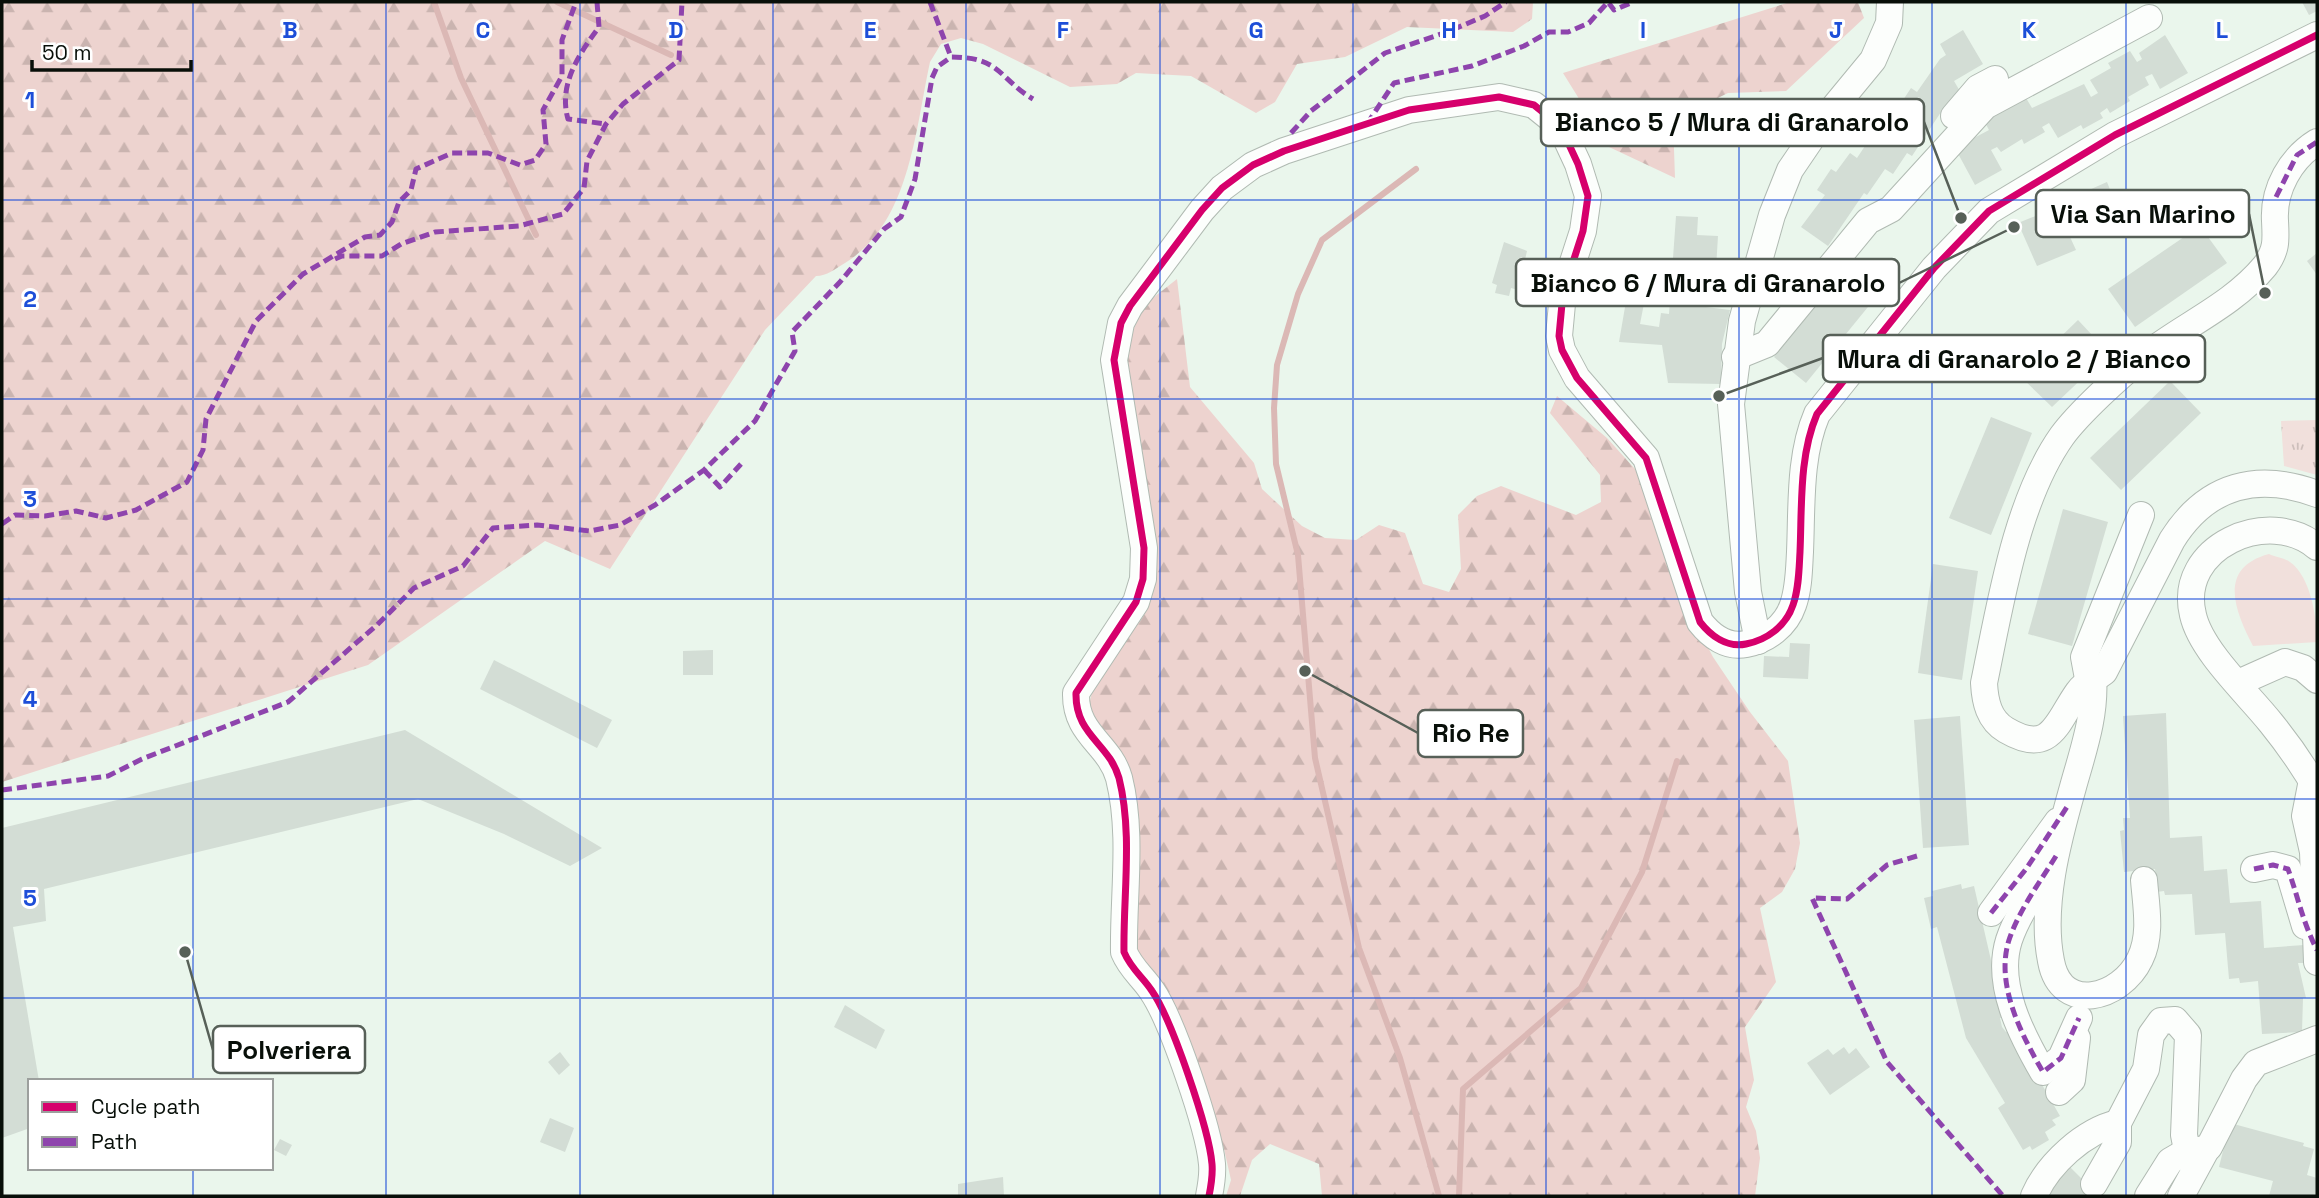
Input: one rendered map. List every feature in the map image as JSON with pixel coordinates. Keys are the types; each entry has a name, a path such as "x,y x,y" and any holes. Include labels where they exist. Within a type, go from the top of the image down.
{"street":[{"path":"1758,641 1748,592 1731,404 1735,357 1742,321 1761,253 1790,170 1826,117 1873,60 1889,23 1890,2"},
{"path":"1868,221 1891,209 1985,106 2149,18"},
{"path":"1209,1196 1212,1165 1208,1140 1174,1037 1152,990 1129,965 1124,953 1125,825 1118,778 1113,764 1079,721 1075,709 1076,694 1136,602 1143,579 1144,548 1114,360 1121,323 1202,210 1222,188 1253,165 1284,151 1409,110 1499,97 1520,99 1544,111 1565,136 1578,164 1588,196 1583,231 1563,293 1559,336 1562,350 1577,378 1646,458 1700,622 1707,632 1728,643 1741,645 1758,641 1779,627 1793,607 1797,592 1804,463 1809,432 1817,414 1970,228 2009,197 2115,135 2317,35"},
{"path":"1735,357 1767,344 1978,88 1995,79"},
{"path":"2317,142 2297,155 2276,197 2278,240 2265,265 2238,293 2140,359 2063,435 2037,486 2010,557 1984,683 1990,713 1998,725 2020,737 2048,737 2057,730 2078,692 2093,677 2104,673 2182,524 2206,500 2226,491 2274,482 2317,494"},
{"path":"2093,677 2087,673 2084,657 2141,515"},
{"path":"2317,547 2290,532 2252,531 2221,545 2199,572 2190,602 2194,620 2211,650 2273,726 2314,785 2305,816 2313,852 2317,962"},
{"path":"2238,683 2285,662 2303,668 2317,680"},
{"path":"2084,1007 2053,971 2049,914 2056,856 2089,730 2094,696 2093,677"},
{"path":"1991,913 2026,869 2067,807"},
{"path":"2056,856 2015,924 2008,943 2006,973 2011,1005 2043,1072 2061,1058 2084,1007 2111,991 2128,976 2139,960 2147,929 2144,880"},
{"path":"2254,869 2273,865 2288,869 2299,899 2302,921 2317,950"},
{"path":"2059,1092 2072,1080 2084,1007"},
{"path":"2094,1184 2118,1142 2118,1123 2146,1069 2154,1029 2164,1019 2175,1020 2184,1027 2190,1046 2184,1135 2198,1150"},
{"path":"2182,1196 2198,1150 2256,1063 2317,1038"},
{"path":"2034,1196 2039,1184 2069,1151 2097,1128 2118,1123"},
{"path":"2148,1196 2170,1161 2198,1150"}],"green space":[{"path":"2,2 1533,2 1532,19 1513,32 1407,27 1345,57 1297,64 1275,102 1256,113 1191,76 1136,73 1117,84 1070,87 983,44 961,38 941,44 930,62 906,173 897,200 884,224 867,246 845,263 816,276 765,330 610,569 545,541 368,665 2,782"},
{"path":"1790,2 1858,2 1864,18 1786,91 1728,93 1673,120 1675,178 1609,147 1563,73"},
{"path":"1177,279 1190,387 1254,463 1262,489 1302,526 1325,538 1356,540 1379,525 1405,533 1423,584 1449,592 1461,569 1458,515 1477,496 1501,486 1576,515 1601,502 1600,475 1550,413 1557,396 1607,438 1635,469 1655,510 1677,588 1713,657 1750,712 1788,761 1800,843 1795,869 1782,892 1760,908 1776,982 1745,1027 1754,1080 1746,1107 1756,1131 1760,1158 1755,1196 1322,1196 1319,1164 1270,1144 1252,1160 1240,1196 1226,1196 1231,1180 1224,1149 1196,1065 1134,951 1132,797 1088,709 1094,684 1144,615 1156,565 1123,353 1144,305"},
{"path":"2317,420 2317,475 2284,466 2281,421"},
{"path":"2269,554 2290,562 2303,578 2314,611 2317,642 2253,646 2236,605 2236,580 2242,569"}],"building":[{"path":"2302,2 2317,2 2317,11 2309,15"},
{"path":"1963,30 1983,64 1954,81 1961,93 1948,113 1943,109 1912,156 1907,153 1893,174 1885,169 1867,195 1864,193 1828,246 1801,227 1825,195 1817,190 1831,169 1836,172 1850,153 1857,158 1875,131 1880,135 1911,88 1917,92 1940,59 1946,55 1940,44"},
{"path":"2165,35 2188,73 2160,89 2152,74 2145,77 2149,85 2128,97 2130,101 2110,113 2107,108 2100,113 2103,118 2083,129 2081,125 2058,138 2049,123 2042,127 2045,132 2024,144 2022,139 2001,152 1997,147 1991,150 2002,170 1975,185 1955,148 1989,130 1982,117 2026,98 2032,108 2084,84 2091,97 2098,93 2090,80 2111,68 2108,63 2130,51 2137,62 2142,59 2139,53"},
{"path":"2107,182 2113,197 2095,204 2089,190"},
{"path":"2054,202 2076,250 2037,266 2018,223 2038,215 2036,212"},
{"path":"1676,216 1698,217 1697,235 1718,236 1714,301 1707,301 1706,307 1730,310 1722,344 1721,384 1668,383 1662,345 1619,342 1630,278 1648,283 1640,324 1659,327 1661,313 1669,314"},
{"path":"2200,226 2227,263 2135,327 2108,289"},
{"path":"1504,242 1527,251 1518,290 1511,288 1509,296 1495,293 1497,285 1492,283"},
{"path":"2317,253 2317,275 2307,261"},
{"path":"1850,264 1855,267 1857,264 1866,272 1868,269 1877,277 1880,283 1876,286 1881,291 1806,383 1774,357"},
{"path":"2078,320 2109,353 2052,407 2020,376"},
{"path":"2170,381 2201,413 2121,490 2090,458"},
{"path":"1991,417 2032,433 1991,535 1949,518"},
{"path":"2063,509 2108,522 2072,646 2028,634"},
{"path":"1933,564 1978,571 1962,680 1918,673"},
{"path":"1790,643 1810,644 1808,679 1763,677 1764,656 1789,657"},
{"path":"713,650 713,675 683,675 683,651"},
{"path":"494,660 612,720 597,748 480,689"},
{"path":"2166,713 2170,838 2202,836 2204,871 2227,869 2230,903 2261,901 2264,948 2304,945 2306,963 2298,963 2306,998 2303,998 2302,1032 2262,1034 2258,981 2240,983 2239,978 2229,979 2225,933 2195,935 2192,894 2165,895 2164,891 2157,892 2155,869 2124,872 2120,831 2124,830 2123,818 2130,818 2123,716"},
{"path":"1960,716 1969,845 1923,848 1914,720"},
{"path":"405,730 602,848 570,866 504,834 418,799 44,889 46,921 13,927 39,1079 28,1079 28,1129 2,1138 2,828"},
{"path":"1961,884 1962,889 1974,886 2004,1017 2000,1018 2002,1027 2006,1032 2010,1029 2060,1116 2052,1120 2056,1125 2045,1132 2049,1140 2032,1150 2030,1146 2023,1150 1998,1108 2005,1103 1966,1038 1937,927 1931,929 1924,898 1933,896 1932,891"},
{"path":"845,1005 885,1030 876,1049 834,1027"},
{"path":"1844,1047 1849,1054 1856,1048 1870,1067 1830,1095 1807,1063 1828,1049 1833,1055"},
{"path":"560,1052 570,1065 559,1075 548,1062"},
{"path":"550,1118 574,1128 565,1152 540,1142"},
{"path":"2230,1123 2304,1143 2303,1146 2314,1149 2307,1175 2317,1178 2317,1196 2269,1196 2273,1181 2219,1167"},
{"path":"280,1139 292,1145 286,1156 274,1150"},
{"path":"2070,1167 2087,1184 2090,1181 2101,1196 2046,1196 2041,1190"},
{"path":"1003,1177 1004,1196 958,1196 958,1184"}],"waterway":[{"path":"434,2 461,78 536,235"},
{"path":"557,2 671,55"},
{"path":"1416,169 1322,240 1298,294 1277,365 1274,408 1276,464 1298,555 1315,758 1359,948 1400,1058 1439,1196"},
{"path":"1459,1196 1463,1089 1581,988 1642,872 1677,761"}],"marked path":[{"path":"2,524 15,515 45,516 76,511 106,518 136,510 187,482 203,450 206,419 256,321 303,274 365,237 380,235 392,222 399,202 411,190 416,169 452,153 488,153 520,165 535,160 546,144 543,110 562,76 562,40 576,2"},
{"path":"597,2 599,27 572,70 566,106 568,119 606,124"},
{"path":"335,259 342,256 382,256 401,244 435,232 519,226 563,214 584,188 587,161 606,124 623,104 679,60 682,2"},
{"path":"930,2 951,57"},
{"path":"1291,133 1311,111 1385,53 1485,16 1506,2"},
{"path":"1367,124 1394,83 1472,66 1524,46 1549,32 1568,32 1589,23 1608,2 1614,10 1633,2"},
{"path":"2,790 108,776 142,759 288,702 377,625 414,588 463,566 493,528 537,525 590,531 620,525 655,505 704,470 755,421 795,351 792,332 840,282 884,229 901,217 915,179 932,78 937,67 951,57 980,61 998,70 1033,99"},
{"path":"2276,197 2297,155 2317,142"},
{"path":"704,470 720,487 741,464"},
{"path":"1991,913 2026,869 2067,807"},
{"path":"1917,856 1887,865 1847,899 1812,898 1887,1062 2003,1196"},
{"path":"2056,856 2030,896 2013,929 2005,974 2012,1008 2026,1042 2043,1072 2061,1058 2079,1018"},
{"path":"2254,869 2273,865 2288,869 2304,920 2317,950"}],"cycle path":[{"path":"1209,1196 1212,1164 1204,1126 1188,1075 1160,1005 1124,952 1126,821 1119,778 1108,756 1081,719 1076,693 1136,602 1143,579 1144,548 1114,360 1121,323 1130,306 1202,210 1222,188 1253,165 1284,151 1409,110 1499,97 1534,105 1555,122 1578,164 1588,196 1583,231 1563,293 1559,336 1562,350 1577,378 1646,458 1700,622 1720,640 1739,645 1761,639 1775,631 1786,619 1793,605 1799,572 1804,464 1817,414 1934,268 1989,211 2115,135 2317,35"}],"place":[{"name":"Bianco 5 / Mura di Granarolo","path":"1961,218"},
{"name":"Bianco 6 / Mura di Granarolo","path":"2014,227"},
{"name":"Via San Marino","path":"2265,293"},
{"name":"Mura di Granarolo 2 / Bianco","path":"1719,396"},
{"name":"Rio Re","path":"1305,671"},
{"name":"Polveriera","path":"185,952"}]}
